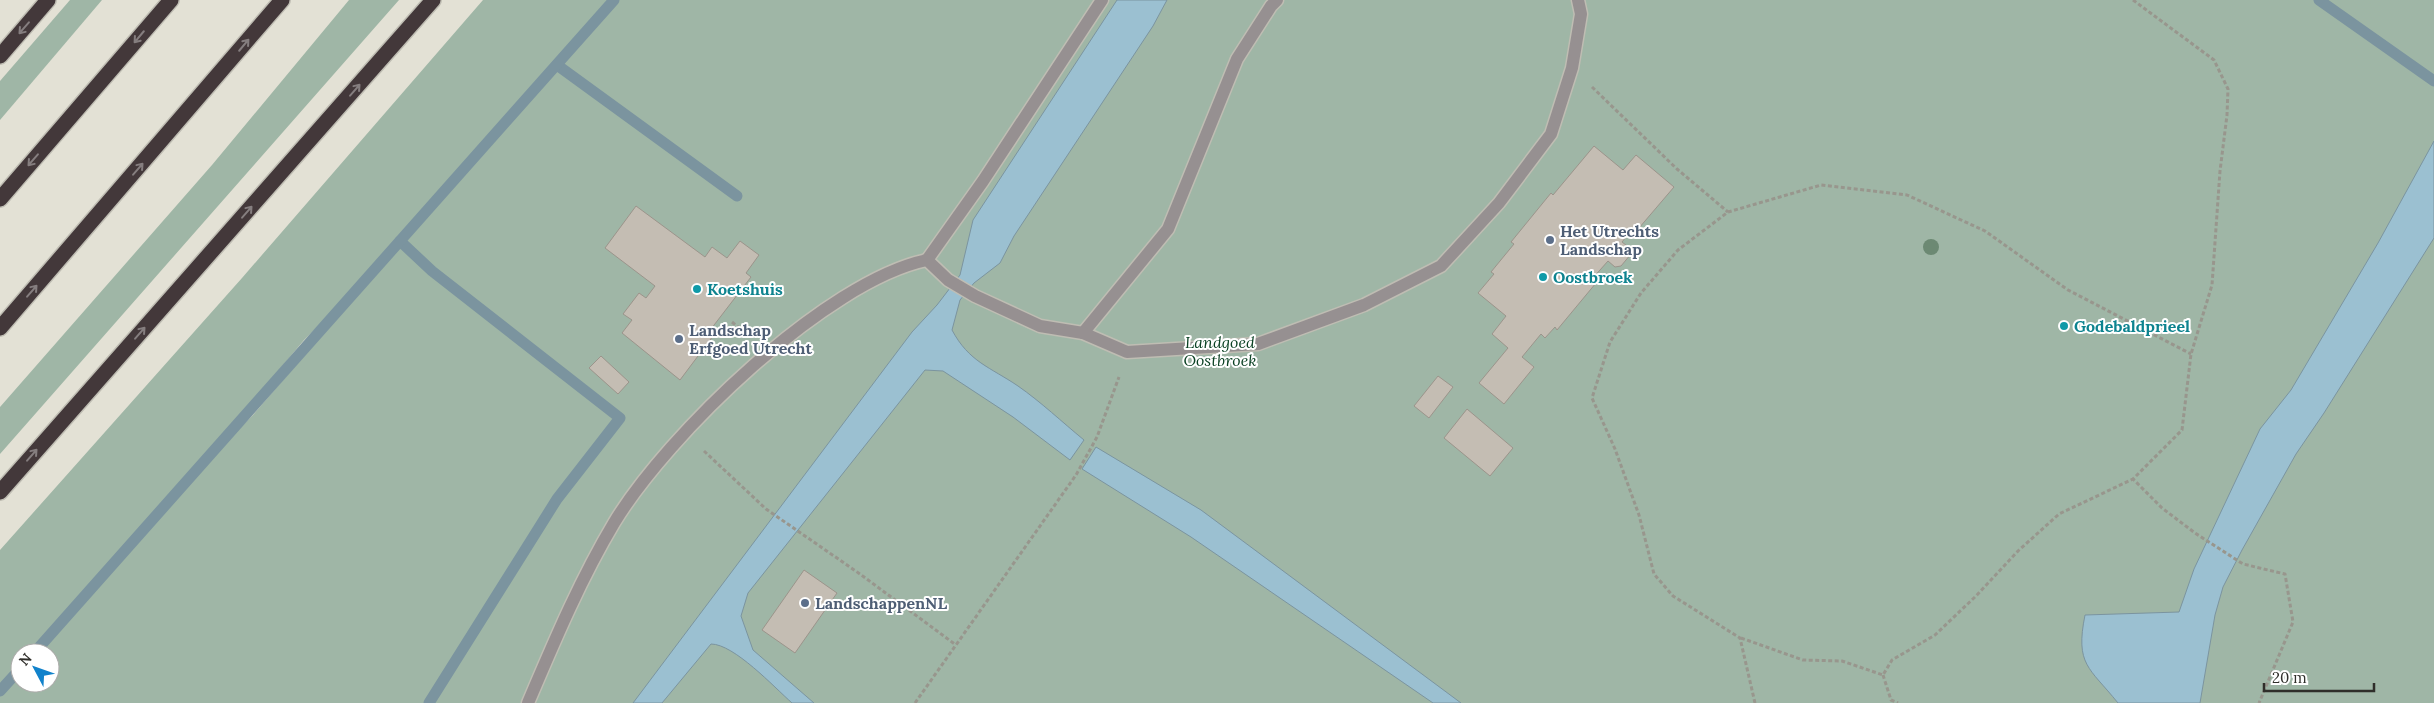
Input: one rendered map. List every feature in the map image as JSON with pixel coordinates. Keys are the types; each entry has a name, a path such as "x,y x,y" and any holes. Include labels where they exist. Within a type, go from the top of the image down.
{"highway":[{"path":"0,56 48,0"},
{"path":"0,199 171,0"},
{"path":"0,328 282,0"},
{"path":"0,492 433,0"}],"lane":[{"path":"528,703 569,608 615,522 646,479 685,434 740,378 792,334 869,281 905,265 927,260 983,181 1102,0"},
{"path":"1084,333 1168,229 1236,59 1271,6 1277,0"},
{"path":"927,260 948,280 976,296 1040,326 1084,333 1127,352 1258,344 1364,305 1441,266 1499,203 1551,134 1572,68 1581,14 1578,0"}],"path":[{"path":"1898,703 1891,700 1883,675 1892,660 1935,635 1976,596 2018,551 2059,514 2133,478 2182,430 2191,354 2212,285 2228,89 2214,60 2133,0"},
{"path":"1572,68 1677,168 1728,212"},
{"path":"1883,675 1842,662 1803,660 1740,638 1673,596 1654,574 1639,515 1592,398 1610,342 1641,294 1678,250 1728,212 1821,185 1907,195 1985,231 2068,290 2191,354"},
{"path":"915,703 1076,475 1097,437 1127,352"},
{"path":"685,434 766,509 860,574 956,645"},
{"path":"2133,478 2162,508 2195,534 2243,564 2285,574 2293,622 2259,703"},
{"path":"1740,638 1755,703"}],"green space":[{"path":"70,0 102,0 0,120 0,81"},
{"path":"349,0 399,0 0,454 0,407 212,165"},
{"name":"Landgoed Oostbroek","path":"483,0 2434,0 2434,703 0,703 0,550 242,278","holes":["390,256 253,415 181,487 304,340"]}],"water":[{"path":"1117,0 1167,0 1153,26 1014,236 1000,263 974,283 960,300 952,330 973,357 1027,392 1084,440 1070,460 1013,417 943,371 925,370 748,593 741,616 753,650 814,703 792,703 742,658 720,646 711,644 662,703 633,703 912,332 937,305 960,275 973,220"},
{"path":"2434,141 2434,238 2324,413 2296,454 2223,587 2215,615 2200,703 2118,703 2092,673 2083,655 2082,632 2085,615 2179,612 2194,569 2260,429 2291,390 2378,243"},
{"path":"1096,447 1201,510 1461,703 1433,703 1191,537 1082,469"}],"building":[{"name":"Oostbroek","path":"1594,146 1623,170 1636,155 1674,187 1639,228 1636,225 1622,242 1631,249 1631,254 1621,266 1615,267 1608,261 1592,279 1596,283 1557,330 1555,327 1545,338 1541,334 1522,357 1534,367 1504,404 1479,383 1508,348 1492,334 1506,316 1478,293 1494,274 1491,272 1514,244 1511,242 1551,193 1553,195"},
{"name":"Koetshuis","path":"636,206 705,257 712,247 727,258 740,241 759,255 746,273 751,277 711,329 716,332 680,380 622,333 632,320 623,314 639,293 646,298 655,286 605,248"},
{"path":"601,356 629,382 618,394 589,368"},
{"path":"1438,376 1453,387 1429,418 1414,406"},
{"path":"1467,409 1513,448 1490,476 1444,438"},
{"path":"804,570 837,593 795,653 762,630"}],"waterway":[{"path":"43,643 614,0"},
{"path":"2319,0 2434,81"},
{"path":"557,65 737,196"},
{"path":"400,241 432,271 620,418 557,499 429,703"},
{"path":"0,691 10,680"}],"place":[{"name":"Het Utrechts Landschap","path":"1550,240"},
{"name":"Oostbroek","path":"1543,277"},
{"name":"Koetshuis","path":"697,289"},
{"name":"Godebaldprieel","path":"2064,326"},
{"name":"Landschap Erfgoed Utrecht","path":"679,339"},
{"name":"LandschappenNL","path":"805,603"}]}
